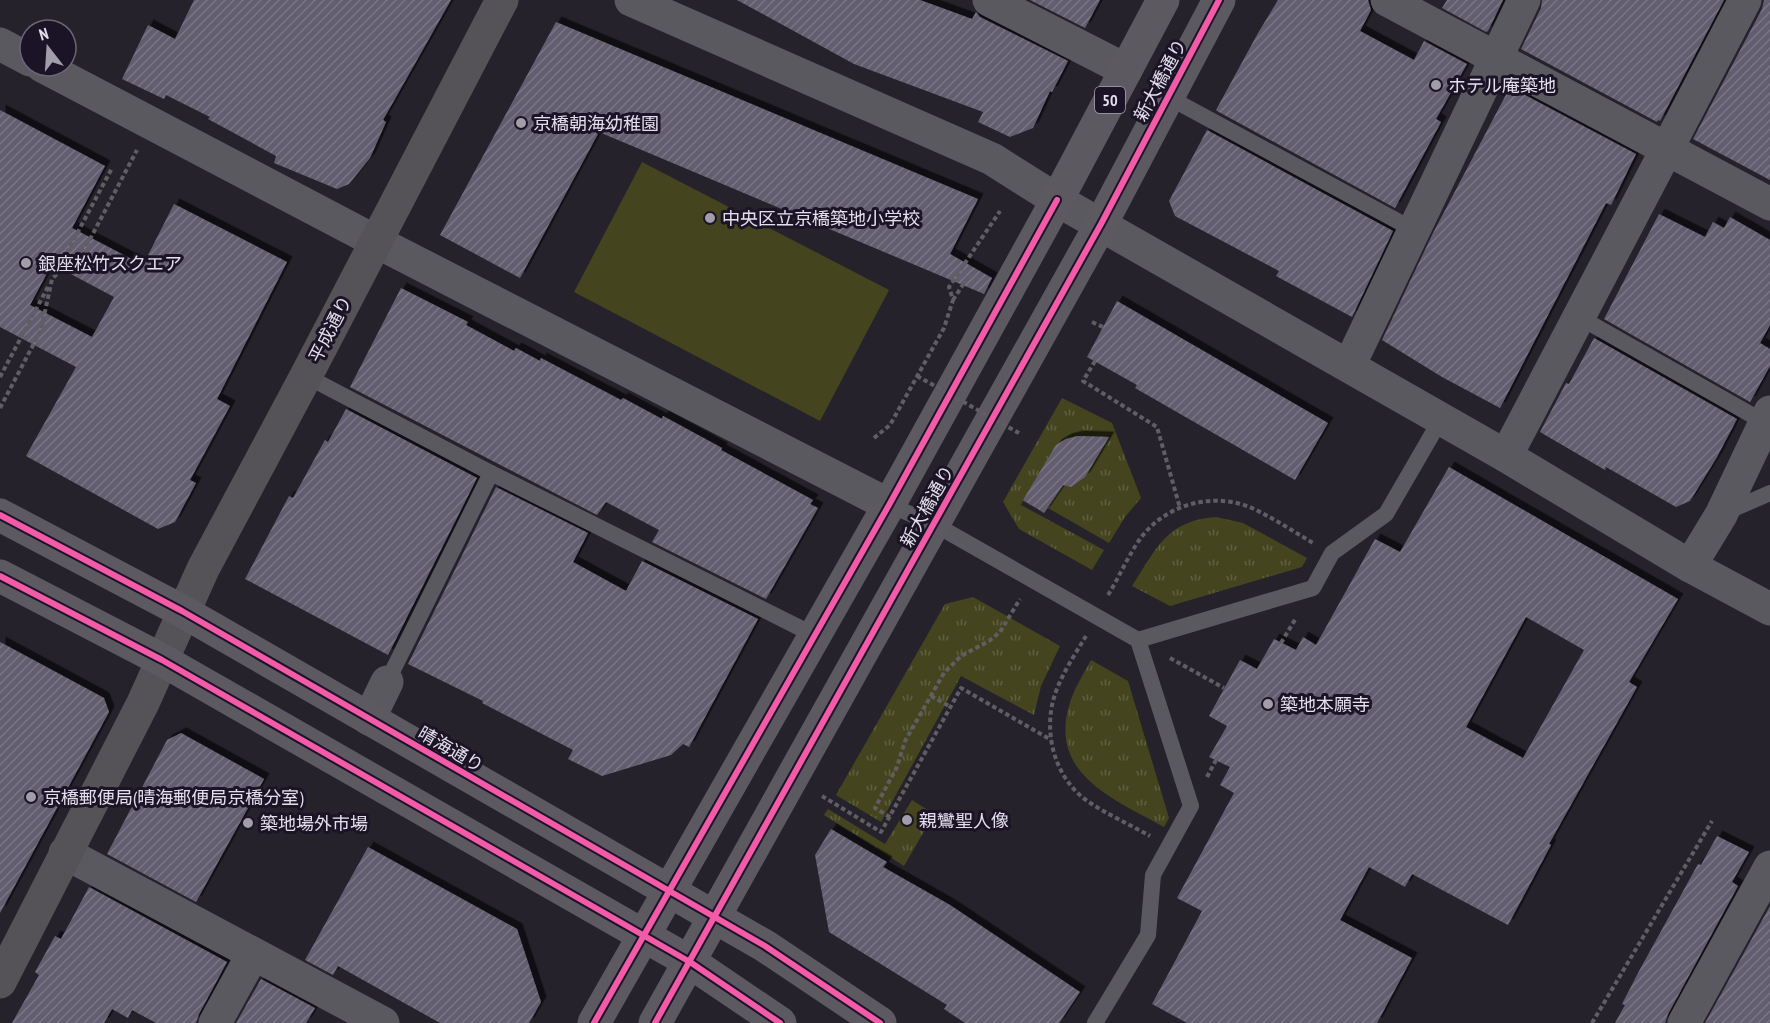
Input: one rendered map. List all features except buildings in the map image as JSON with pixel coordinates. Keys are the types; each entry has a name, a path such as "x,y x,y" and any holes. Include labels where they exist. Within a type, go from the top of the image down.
{"main road":[{"name":"新大橋通り","path":"594,1023 889,505 1057,200 1162,0"},
{"name":"新大橋通り","path":"655,1023 1101,224 1219,0"},
{"name":"晴海通り","path":"0,515 183,611 715,918 784,958 880,1023"},
{"path":"0,576 162,660 643,935 690,962 780,1023"}],"street":[{"name":"平成通り","path":"0,982 143,704 203,569 502,0"},
{"path":"631,0 992,159 1057,200 1506,456 1690,566 1770,609"},
{"path":"989,0 1126,70"},
{"path":"1387,0 1770,204"},
{"path":"1349,366 1524,0"},
{"path":"1506,456 1745,0"},
{"path":"0,44 18,54"},
{"path":"65,78 375,241 889,505"},
{"path":"1690,566 1721,514 1767,417"},
{"path":"369,719 387,682"},
{"path":"65,854 379,1022"},
{"path":"1684,1023 1770,867"},
{"path":"215,1023 253,954"}],"lane":[{"path":"1168,97 1414,230"},
{"path":"1579,317 1767,417"},
{"path":"306,376 491,473 814,635"},
{"path":"1138,640 1313,588 1332,554 1386,514 1441,419"},
{"path":"387,682 491,473"},
{"path":"1721,514 1770,492"},
{"path":"889,505 934,524 1138,640 1191,806 1153,875 1148,935 1095,1023"}],"path":[{"path":"0,408 41,330 52,279 88,243 141,141"},
{"path":"0,377 112,168"},
{"path":"953,300 949,287 1000,211"},
{"path":"874,438 890,425 944,328 953,300 968,278"},
{"path":"1092,322 1103,327"},
{"path":"1095,361 1083,381 1157,427 1180,508"},
{"path":"917,376 1019,433"},
{"path":"890,817 875,808 897,767 905,741 944,673 956,660 995,637 1004,627 1031,580"},
{"path":"1187,667 1224,688"},
{"path":"822,796 881,832 961,688 1051,740"},
{"path":"931,696 951,707"},
{"path":"1592,1023 1712,821"}],"green space":[{"path":"642,162 889,290 820,421 574,292"},
{"path":"1062,398 1112,423 1141,498 1125,517 1109,543 1048,508 1044,512 1023,501 1021,505 1104,550 1092,570 1019,529 1003,502"},
{"path":"1216,517 1243,523 1307,558 1302,567 1170,606 1132,586 1156,549 1174,531 1185,524"},
{"path":"973,597 1060,646 1041,686 1034,715 961,676 881,822 836,795 945,604"},
{"path":"1091,660 1128,681 1169,818 1164,827 1108,795 1091,782 1078,767 1069,750 1065,730 1069,706"},
{"path":"912,800 934,814 904,866 824,815 828,809 885,844"}],"cycle path":[{"path":"655,1023 1101,224 1219,0"},
{"path":"594,1023 889,505 1057,200"},
{"path":"0,515 182,611 765,946 880,1023"},
{"path":"0,576 162,660 690,962 780,1023"}],"place":[{"name":"ホテル庵築地","path":"1436,85"},
{"name":"京橋朝海幼稚園","path":"521,123"},
{"name":"中央区立京橋築地小学校","path":"710,218"},
{"name":"銀座松竹スクエア","path":"26,263"},
{"name":"築地本願寺","path":"1268,704"},
{"name":"京橋郵便局(晴海郵便局京橋分室)","path":"31,797"},
{"name":"親鸞聖人像","path":"907,820"},
{"name":"築地場外市場","path":"248,823"}]}
